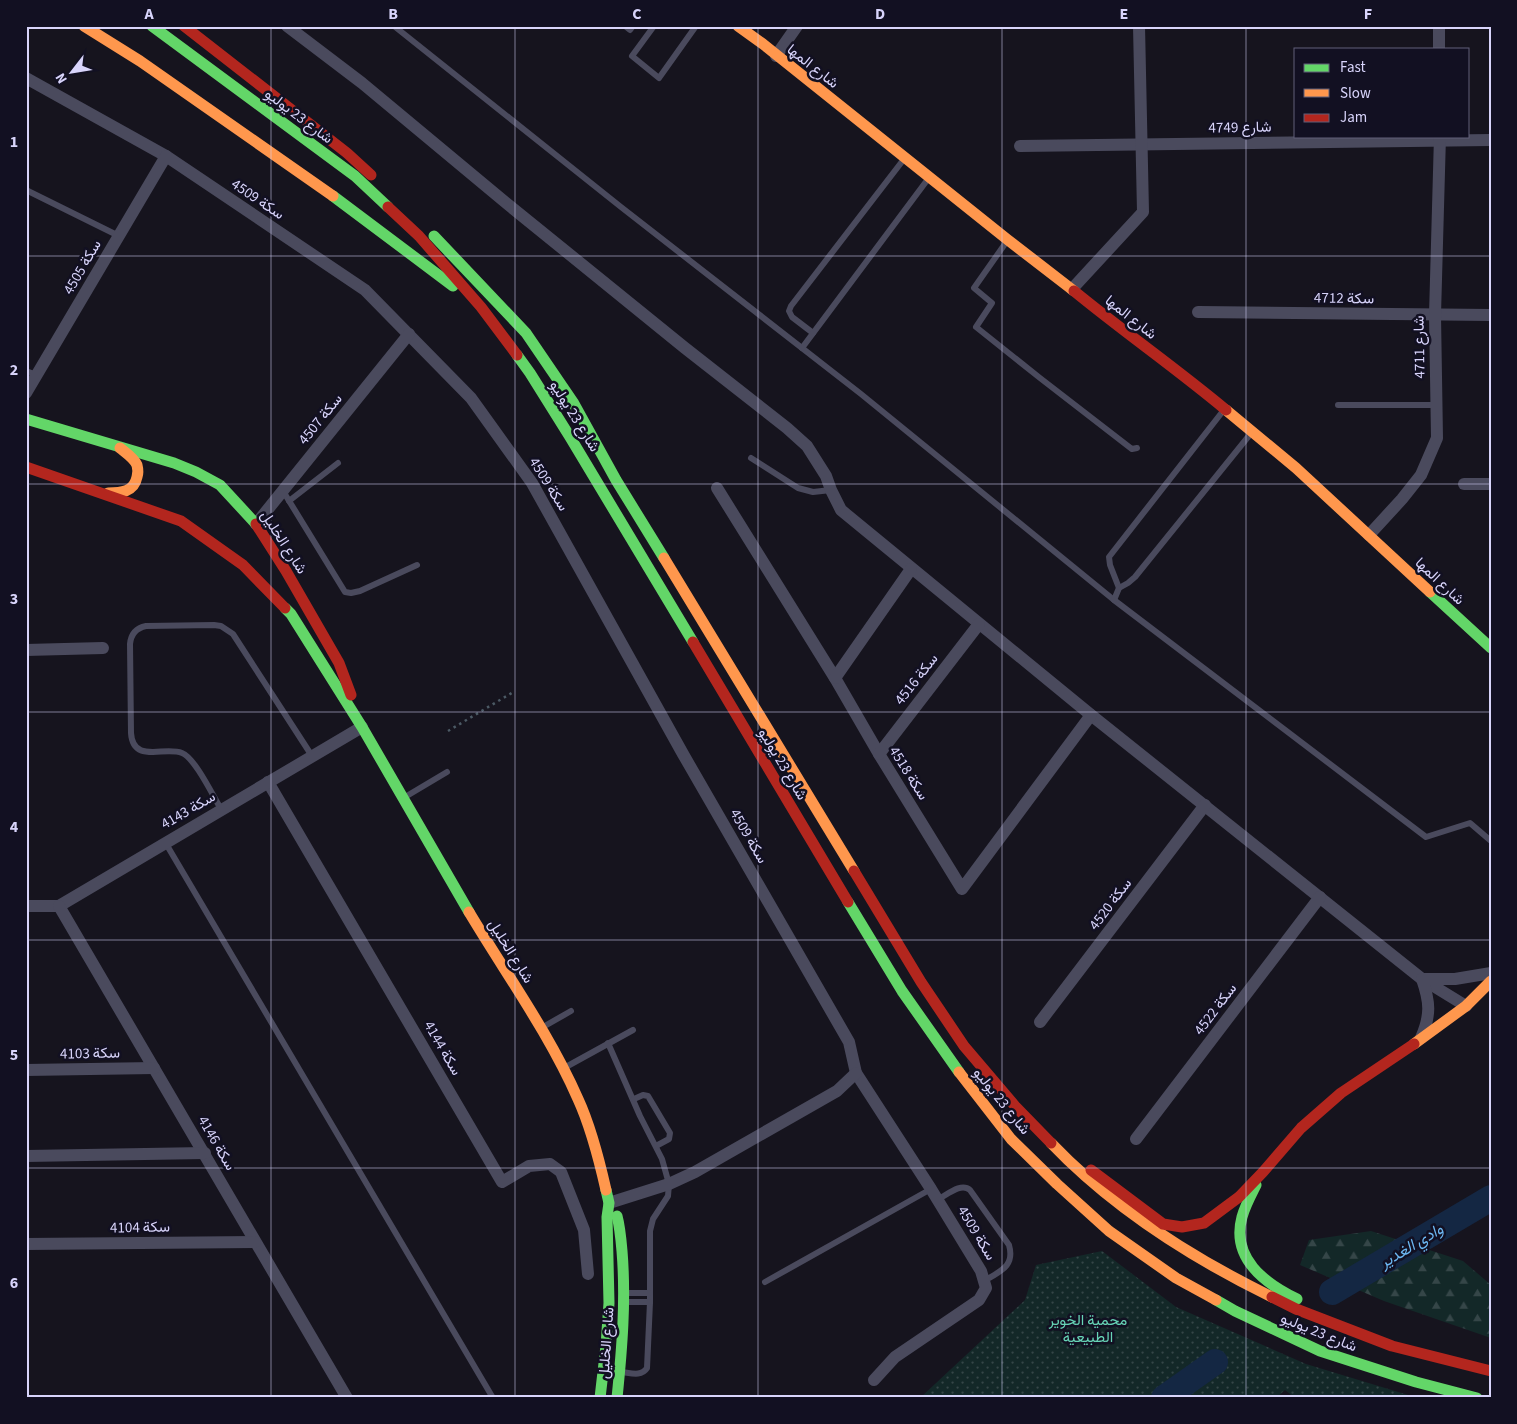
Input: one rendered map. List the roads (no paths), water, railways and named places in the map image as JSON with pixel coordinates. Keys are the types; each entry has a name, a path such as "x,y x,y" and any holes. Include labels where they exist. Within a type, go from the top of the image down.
{"main road":[{"path":"84,26 140,61 332,196 481,307"},
{"name":"شارع 23 يوليو","path":"152,26 355,176 419,236 481,307 530,373 570,437 902,991 959,1072 1011,1139 1109,1232 1176,1278 1235,1311 1320,1351 1416,1382 1477,1398"},
{"name":"شارع 23 يوليو","path":"184,26 346,153 380,182"},
{"name":"شارع المها","path":"738,26 1108,319 1190,380 1296,468 1491,648"},
{"name":"شارع 23 يوليو","path":"420,221 526,332 573,402 616,480 692,602 921,982 964,1046 1015,1106 1065,1158 1114,1201 1227,1275 1296,1310 1392,1346 1491,1372"},
{"name":"شارع الخليل","path":"26,419 174,463 196,472 220,486 256,524 286,571 339,664 362,726"},
{"path":"102,494 121,493 130,490 136,481 138,470 135,462 120,448"},
{"name":"شارع الخليل","path":"26,467 181,521 243,565 291,614 362,726 470,914 542,1028 578,1100 591,1134 609,1203 607,1216 610,1259 609,1303 600,1398"},
{"path":"1015,1106 1052,1135 1096,1175 1163,1224 1182,1227 1204,1224 1239,1197 1301,1128 1341,1093 1402,1053 1466,1006 1491,981"},
{"path":"1263,1172 1246,1205 1239,1229 1241,1249 1253,1268 1262,1278 1278,1290 1392,1346"},
{"name":"شارع الخليل","path":"609,1203 617,1214 623,1259 624,1297 617,1398"}],"street":[{"path":"287,26 362,83 504,202 787,428 807,446 826,476 841,510 1091,715 1422,979 1466,1006"},
{"path":"776,56 797,26"},
{"path":"1072,289 1144,212 1139,26"},
{"path":"1439,26 1439,48"},
{"name":"سكة 4509","path":"26,78 166,156 365,290 471,398 532,483 683,754 849,1042 856,1073 982,1271 986,1288 979,1300 895,1357 874,1380"},
{"name":"4749 شارع","path":"1020,146 1440,139 1491,140"},
{"name":"4711 شارع","path":"1369,535 1421,475 1437,438 1434,315 1440,139"},
{"name":"سكة 4505","path":"26,393 32,373 119,236 166,156"},
{"name":"سكة 4712","path":"1198,312 1491,315"},
{"name":"سكة 4507","path":"256,524 286,496 409,334"},
{"path":"1464,484 1491,484"},
{"name":"سكة 4518","path":"717,488 835,678 962,889 1091,715"},
{"path":"835,678 912,569"},
{"name":"سكة 4516","path":"879,754 979,624"},
{"path":"26,650 104,648"},
{"name":"سكة 4143","path":"58,906 362,726"},
{"name":"سكة 4144","path":"268,782 502,1182 529,1166 550,1164 561,1172 584,1230 588,1274"},
{"name":"سكة 4520","path":"1040,1022 1205,805"},
{"name":"سكة 4522","path":"1136,1140 1320,897"},
{"path":"26,906 58,906"},
{"name":"سكة 4146","path":"58,906 347,1398"},
{"path":"1422,979 1455,979 1491,973"},
{"path":"1420,1040 1427,1024 1428,1010 1428,996 1422,979"},
{"name":"سكة 4103","path":"26,1070 154,1068"},
{"path":"609,1203 669,1184 695,1172 837,1091 856,1073"},
{"path":"26,1156 204,1153"},
{"name":"سكة 4104","path":"26,1244 255,1242"}],"lane":[{"path":"394,26 868,400 1114,600 1426,837 1470,823 1491,841"},
{"path":"625,26 630,30 633,26"},
{"path":"654,26 632,56 659,78 696,26"},
{"path":"813,333 792,317 789,311 791,306 905,158"},
{"path":"802,348 929,178"},
{"path":"26,190 119,236"},
{"path":"1008,240 974,288 992,302 976,327 1093,419 1132,448 1137,448"},
{"path":"1338,405 1436,405"},
{"path":"1119,588 1110,565 1110,557 1225,409"},
{"path":"1114,600 1119,588 1135,577 1252,432"},
{"path":"752,458 798,488 813,492 831,490"},
{"path":"338,462 286,496 345,592 360,591 417,565"},
{"path":"221,809 188,757 175,751 146,752 140,750 133,742 131,733 130,639 136,630 146,626 214,625 228,629 238,639 312,756"},
{"path":"404,798 447,772"},
{"path":"165,842 493,1398"},
{"path":"542,1028 572,1011"},
{"path":"563,1068 633,1030"},
{"path":"608,1043 667,1171 669,1184 668,1196 653,1219 650,1231 648,1368 638,1374 620,1372"},
{"path":"634,1099 643,1095 648,1096 670,1134 669,1138 656,1146"},
{"path":"765,1282 934,1194 961,1187 966,1187 970,1190 1010,1244 1011,1260 1002,1271 984,1281"},
{"path":"624,1297 650,1293"},
{"path":"624,1297 650,1302"}],"waterway":[{"name":"وادي الغدير","path":"1332,1292 1491,1198"},
{"name":"وادي الغدير","path":"1164,1398 1215,1362"}],"park label":[{"name":"محمية الخوير الطبيعية","path":"1088,1328"}]}
